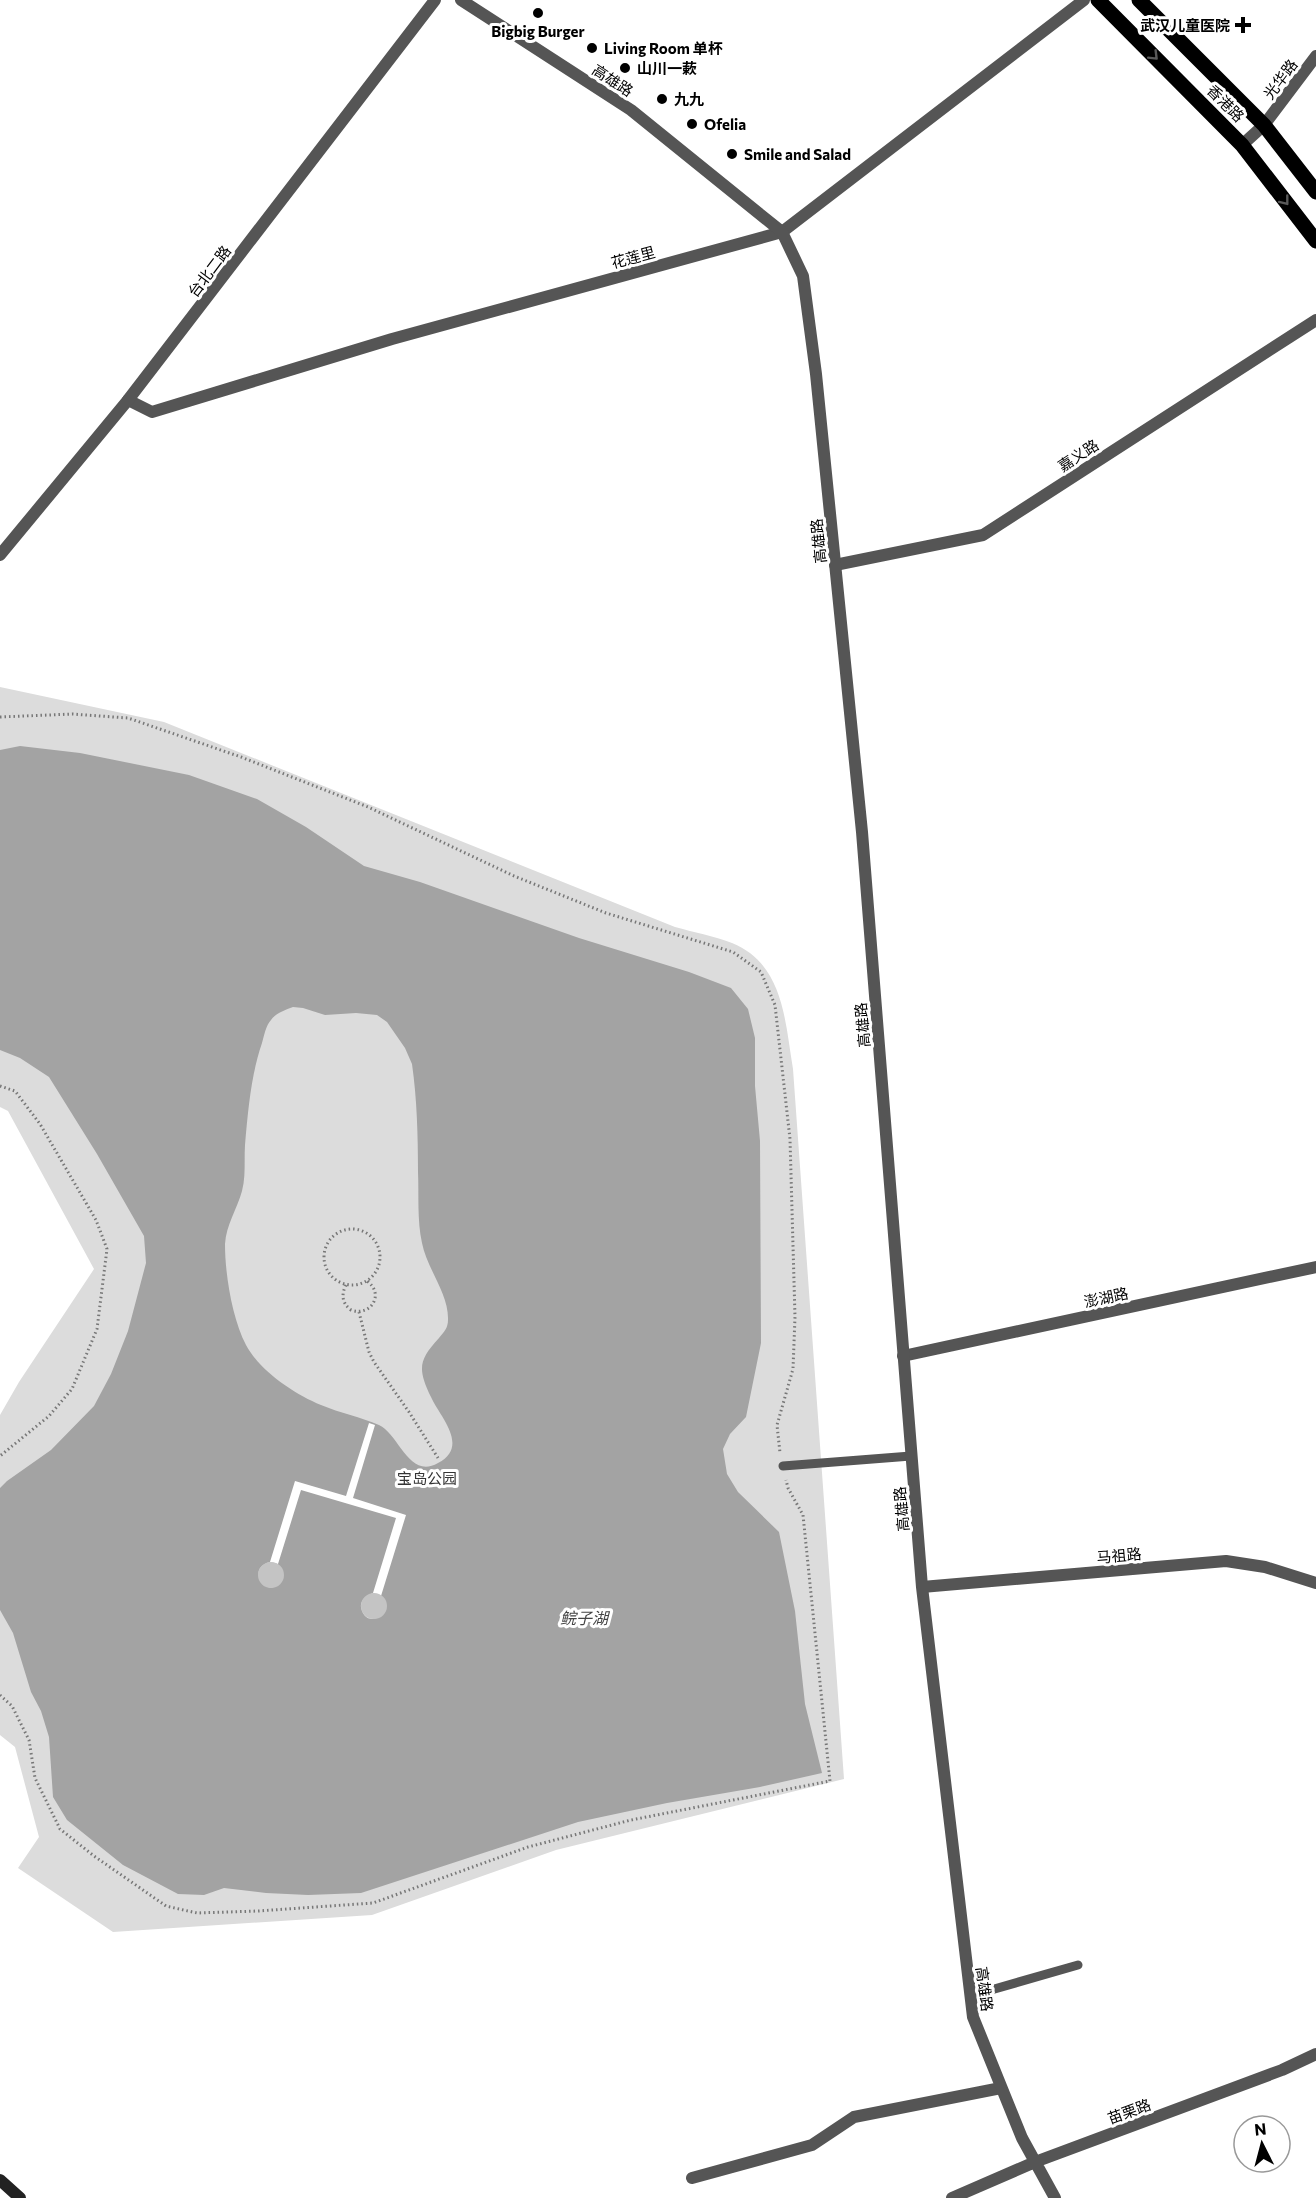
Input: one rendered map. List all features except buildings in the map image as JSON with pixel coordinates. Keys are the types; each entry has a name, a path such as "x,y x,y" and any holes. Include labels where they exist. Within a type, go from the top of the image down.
{"main road":[{"name":"香港路","path":"1098,0 1242,145 1316,241"},
{"name":"香港路","path":"1139,0 1264,125 1316,192"},
{"path":"0,2180 20,2198"}],"street":[{"name":"台北二路","path":"0,555 128,400 435,0"},
{"name":"高雄路","path":"461,0 632,110 782,232 803,276 816,374 862,832 922,1587 970,1996 973,2017 1022,2138 1055,2198"},
{"name":"花莲里","path":"128,400 152,412 392,339 782,232 1084,0"},
{"name":"光华路","path":"1242,145 1264,125 1316,56"},
{"name":"嘉义路","path":"835,565 983,535 1316,320"},
{"name":"澎湖路","path":"903,1356 1316,1267"},
{"name":"马祖路","path":"922,1587 1226,1561 1265,1567 1316,1583"},
{"name":"苗栗路","path":"952,2198 1035,2162 1282,2070 1316,2054"},
{"path":"692,2178 812,2145 854,2117 1001,2088"}],"lane":[{"path":"783,1466 911,1456"},
{"path":"970,1996 1078,1965"}],"path":[{"path":"0,717 72,714 128,718 241,757 368,807 513,876 606,913 733,952 761,972 775,1005 790,1140 795,1317 793,1369 777,1425 777,1440 788,1488 803,1515 830,1781 631,1820 528,1847 373,1903 196,1913 166,1906 94,1856 60,1829 35,1778 29,1740 12,1706 0,1695"},
{"path":"0,1086 15,1091 40,1124 96,1220 107,1249 97,1329 72,1389 49,1416 0,1456"},
{"path":"346,1230 363,1231 376,1242 380,1251 378,1269 367,1281 355,1286 346,1285 336,1281 329,1274 324,1256 331,1239 346,1230"},
{"path":"346,1285 342,1296 344,1301 351,1310 359,1312 370,1307 375,1298 374,1288 367,1281"},
{"path":"359,1312 369,1353 438,1458"}],"green space":[{"name":"鲩子湖","path":"0,687 164,722 675,927 732,943 749,953 762,965 779,996 793,1069 844,1779 556,1850 372,1915 113,1932 18,1868 39,1837 15,1747 0,1735 0,1415 19,1382 94,1269 8,1111 0,1107"}],"water":[{"name":"鲩子湖","path":"20,746 80,753 189,775 257,799 306,827 364,866 420,882 579,938 689,972 731,988 748,1009 755,1038 755,1086 760,1141 761,1343 746,1417 730,1434 723,1449 727,1474 738,1492 779,1532 795,1611 805,1704 822,1773 578,1822 361,1893 308,1895 224,1888 204,1895 178,1894 123,1865 67,1820 53,1797 49,1737 41,1711 31,1692 13,1633 0,1610 0,1488 51,1450 94,1406 111,1374 128,1331 146,1263 144,1236 49,1077 20,1058 0,1050 0,750","holes":["293,1007 325,1015 356,1013 377,1015 387,1022 405,1048 412,1064 417,1118 420,1234 428,1262 442,1291 448,1320 445,1330 427,1352 422,1371 431,1397 450,1431 452,1448 447,1456 428,1467 419,1466 412,1461 393,1437 379,1425 321,1405 300,1395 269,1373 246,1345 233,1309 226,1269 225,1244 227,1230 243,1185 246,1132 253,1080 268,1025 275,1015","270,1562 276,1564 283,1574 280,1582 271,1588 266,1586 258,1575 265,1564","373,1593 382,1598 386,1603 386,1609 377,1618 366,1617 361,1608 365,1598"]}],"pier":[{"path":"369,1423 375,1425 353,1498 406,1515 381,1596 373,1593 396,1518 301,1490 278,1564 270,1562 295,1481 346,1496"}],"place":[{"name":"Bigbig Burger","path":"538,13"},
{"name":"武汉儿童医院","path":"1243,25"},
{"name":"Living Room 单杯","path":"592,48"},
{"name":"山川一蔌","path":"625,68"},
{"name":"九九","path":"662,99"},
{"name":"Ofelia","path":"692,124"},
{"name":"Smile and Salad","path":"732,154"}],"park label":[{"name":"宝岛公园","path":"427,1478"}]}
